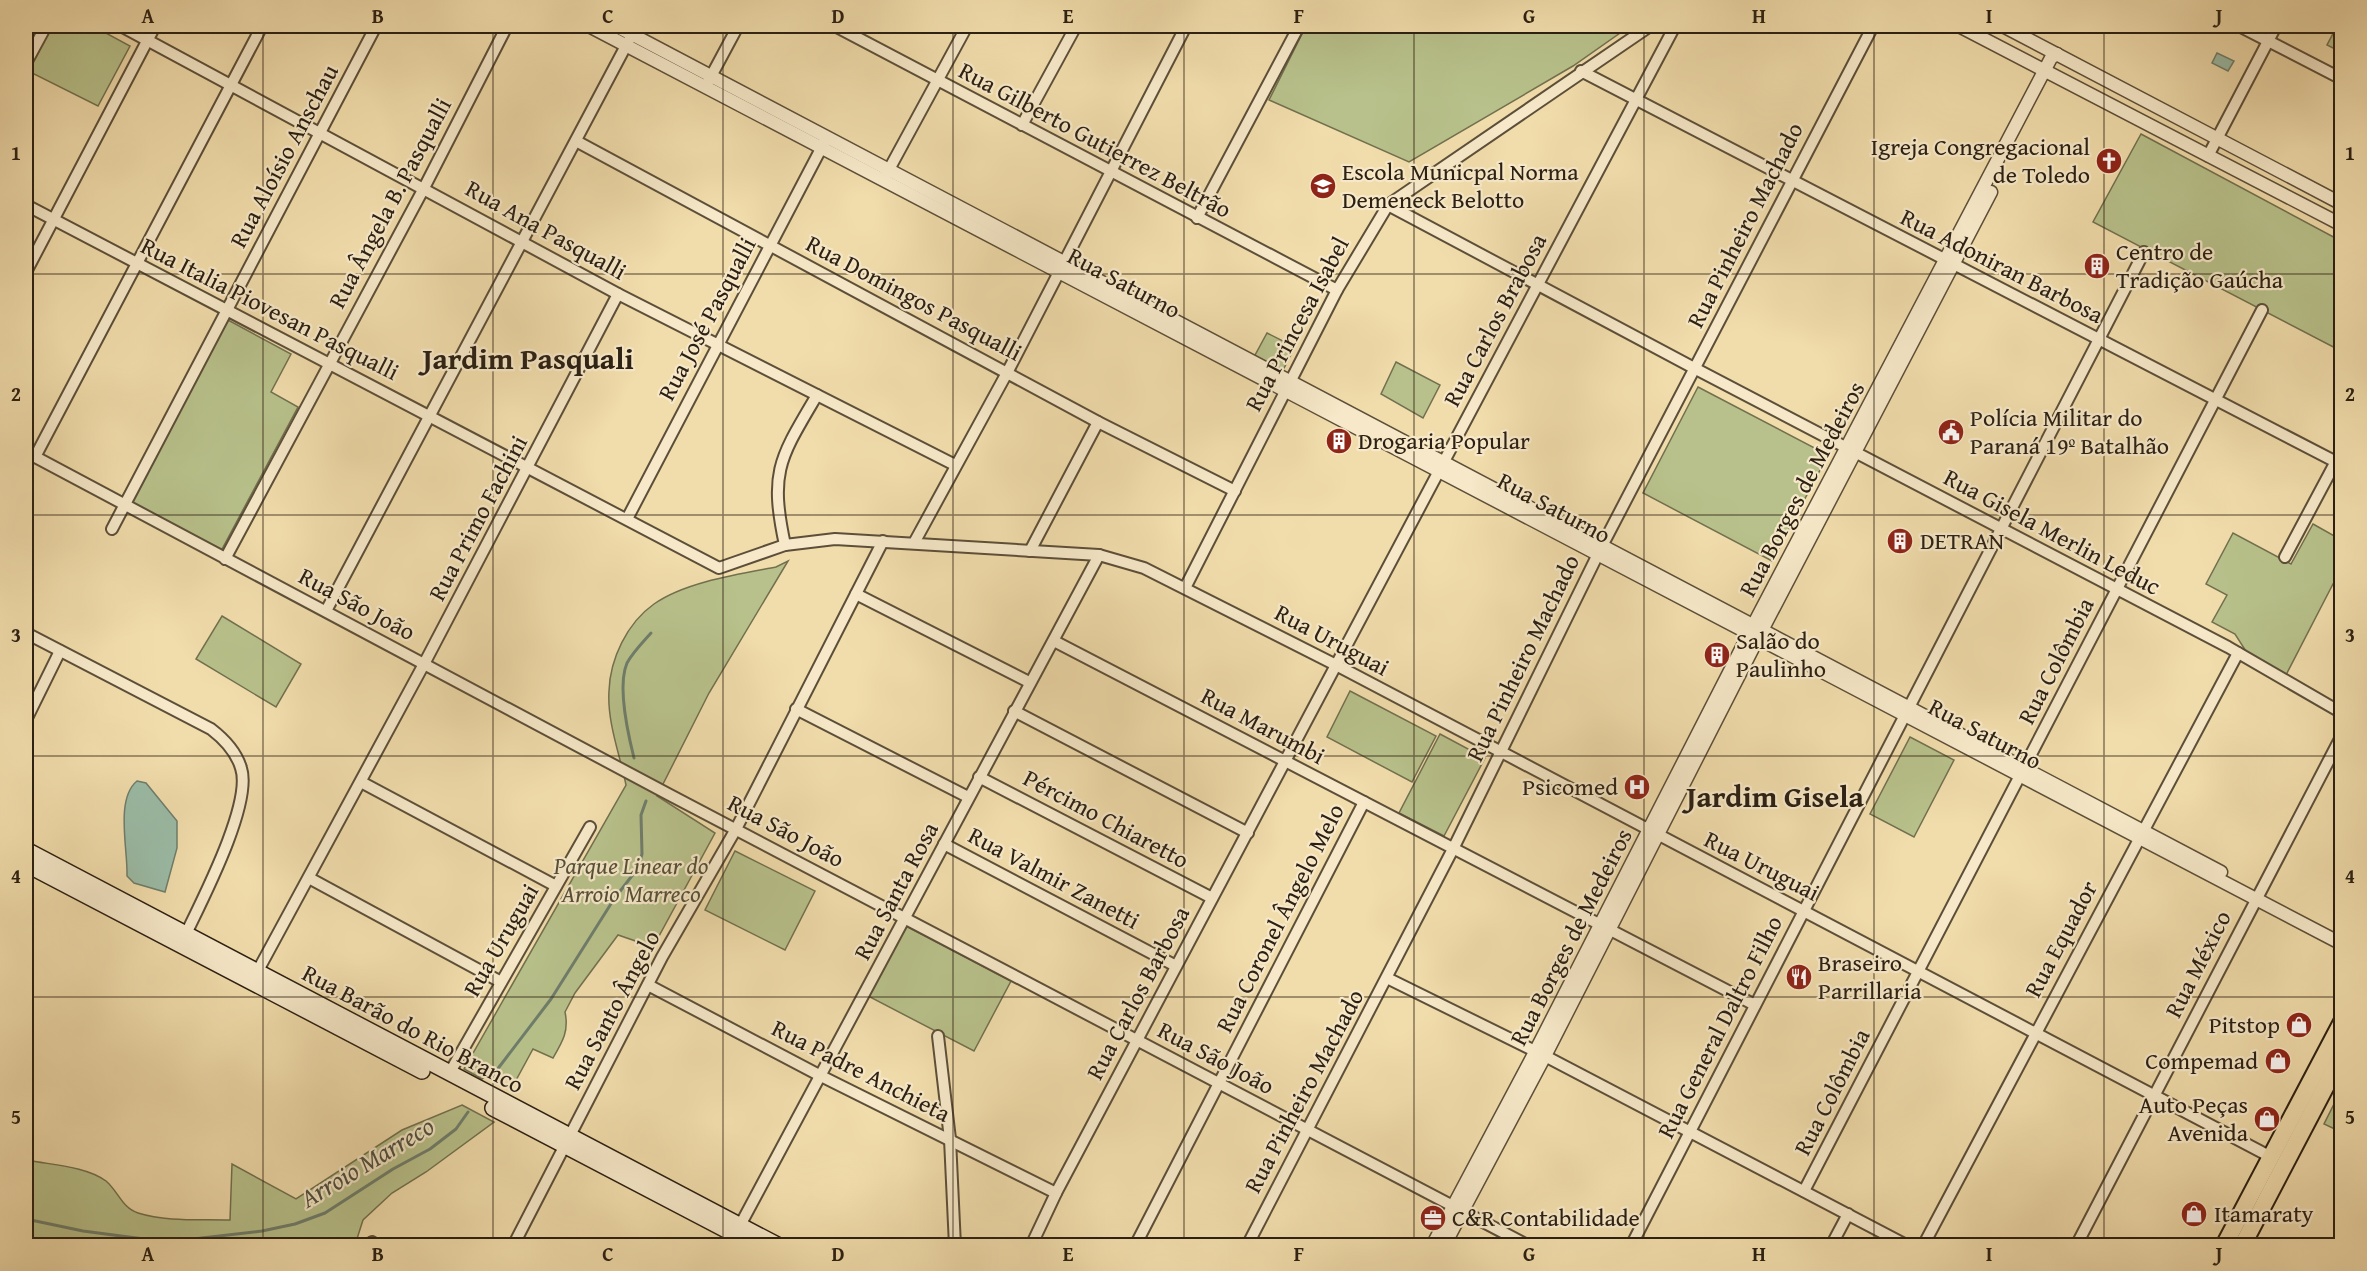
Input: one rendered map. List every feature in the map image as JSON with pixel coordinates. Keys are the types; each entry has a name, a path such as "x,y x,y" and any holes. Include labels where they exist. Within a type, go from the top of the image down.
{"main road":[{"name":"Rua Barão do Rio Branco","path":"26,850 183,940"},
{"name":"Rua Barão do Rio Branco","path":"26,864 255,977 567,1141 757,1245"},
{"name":"Rua Barão do Rio Branco","path":"255,977 449,1074 509,1111"},
{"path":"2224,1245 2342,1022"},
{"path":"2242,1245 2342,1055"},
{"name":"Rua Barão do Rio Branco","path":"735,1235 779,1245"}],"street":[{"path":"26,63 46,26"},
{"name":"Rua Ana Pasqualli","path":"121,26 524,241 618,294 955,465"},
{"path":"26,272 155,26"},
{"path":"30,455 136,264 262,26"},
{"name":"Rua Aloísio Anschau","path":"112,529 376,26"},
{"name":"Rua Ângela B. Pasqualli","path":"225,559 328,362 424,188 507,26"},
{"name":"Rua Saturno","path":"589,26 626,46 708,83 886,175 2258,896 2342,944"},
{"name":"Rua Saturno","path":"616,26 708,83"},
{"path":"708,83 738,26"},
{"name":"Rua Gilberto Gutierrez Beltrão","path":"835,26 850,29 938,80 1337,290"},
{"path":"886,175 967,26"},
{"path":"1022,124 1076,26"},
{"path":"914,543 1008,371 1109,171 1186,26"},
{"path":"1197,218 1299,26"},
{"name":"Rua Princesa Isabel","path":"1185,588 1337,290 1388,205 1650,26"},
{"name":"Rua Carlos Brabosa","path":"1285,762 1675,26"},
{"name":"Rua Pinheiro Machado","path":"1247,1245 1309,1131 1454,847 1600,550 1873,26"},
{"path":"1959,26 2342,225"},
{"path":"2003,26 2342,204"},
{"path":"2239,26 2342,79"},
{"path":"2208,156 2276,26"},
{"path":"326,611 632,34"},
{"name":"Rua Borges de Medeiros","path":"1432,1245 1457,1208 1540,1054 1850,450 2047,73 2051,58 2057,54"},
{"name":"Rua Adoniran Barbosa","path":"1581,71 2338,464"},
{"name":"Rua Domingos Pasqualli","path":"576,141 1008,371 1098,422 1235,490"},
{"name":"Rua José Pasqualli","path":"627,519 824,143"},
{"name":"Rua Italia Piovesan Pasqualli","path":"26,205 226,312 328,362 719,568"},
{"name":"Rua Gisela Merlin Leduc","path":"1388,205 2238,653 2342,712"},
{"name":"Rua General Daltro Filho","path":"1631,1245 2144,252"},
{"name":"Rua Primo Fachini","path":"255,977 424,664 618,294"},
{"name":"Rua Colômbia","path":"1804,1191 2262,310"},
{"path":"785,545 776,501 778,471 789,442 817,395"},
{"path":"1030,551 1098,422"},
{"path":"2285,557 2338,464 2342,450"},
{"name":"Rua São João","path":"30,455 1529,1245"},
{"name":"Rua Uruguai","path":"719,568 785,545 835,538 1099,555 1144,568 1336,665 1653,834 1803,910 2271,1157"},
{"name":"Rua Santo Ângelo","path":"513,1245 648,985 736,829 883,541"},
{"name":"Rua Santa Rosa","path":"735,1235 1099,555"},
{"path":"856,594 1029,682"},
{"path":"26,633 211,729 225,740 242,769 244,789 239,813 183,940"},
{"name":"Rua Marumbi","path":"1054,640 1755,1005"},
{"path":"26,720 60,651"},
{"name":"Rua Equador","path":"1923,1245 2238,653"},
{"path":"796,709 968,797"},
{"path":"1014,711 1248,832"},
{"name":"Rua México","path":"2076,1245 2342,735"},
{"name":"Rua Carlos Barbosa","path":"1030,1245 1285,762"},
{"name":"Pércimo Chiaretto","path":"979,777 1212,898"},
{"path":"361,782 556,886"},
{"name":"Rua Coronel Ângelo Melo","path":"1135,1245 1364,802"},
{"name":"Rua Uruguai","path":"449,1074 590,827"},
{"name":"Rua Valmir Zanetti","path":"944,844 1176,966"},
{"path":"309,878 501,982"},
{"name":"Rua Saturno","path":"2258,896 2342,935"},
{"path":"1387,978 1540,1054 1908,1245"},
{"name":"Rua Padre Anchieta","path":"648,985 819,1075 1056,1192"},
{"path":"938,1036 950,1139 955,1245"},
{"path":"1444,1245 1457,1208"},
{"path":"1831,1245 1848,1214"}],"green space":[{"path":"52,26 93,26 130,46 98,106 28,71"},
{"path":"1306,26 1630,26 1573,66 1409,162 1269,100"},
{"path":"2337,26 2341,26 2341,52 2327,45"},
{"path":"2141,134 2341,241 2341,351 2093,222"},
{"path":"228,320 291,354 271,392 298,407 221,551 131,503"},
{"path":"1267,333 1295,347 1282,372 1254,357"},
{"path":"1396,362 1440,385 1423,418 1381,394"},
{"path":"1698,387 1828,455 1772,561 1643,493"},
{"path":"2313,524 2336,537 2341,527 2341,588 2333,584 2286,675 2249,656 2235,634 2212,622 2227,595 2206,584 2233,533 2291,564"},
{"name":"Parque Linear do Arroio Marreco","path":"788,561 709,693 657,796 715,833 653,947 618,935 575,993 565,1012 564,1036 553,1058 533,1049 515,1082 491,1071 482,1079 464,1069 626,785 612,726 609,691 617,654 628,631 644,612 667,596 696,584 776,567"},
{"path":"222,616 301,664 276,707 196,659"},
{"path":"1350,691 1436,736 1412,782 1327,737"},
{"path":"1440,734 1485,758 1444,836 1399,813"},
{"path":"1910,737 1954,760 1914,837 1870,814"},
{"path":"735,851 815,891 785,950 705,910"},
{"path":"904,925 1011,981 974,1051 868,996"},
{"path":"2341,1090 2341,1132 2324,1124"},
{"path":"462,1105 494,1122 426,1172 392,1193 363,1220 355,1245 26,1245 26,1149 27,1160 79,1169 98,1176 110,1185 128,1207 138,1213 172,1219 230,1220 232,1164 296,1199 402,1130"}],"shaded area":[{"path":"2217,53 2234,61 2228,71 2212,63"},
{"path":"137,781 146,783 177,821 177,848 165,892 134,883 127,876 124,812 130,789"}],"waterway":[{"name":"Arroio Marreco","path":"634,758 624,710 624,673 629,659 651,633"},
{"name":"Arroio Marreco","path":"490,1079 551,999 614,899 638,868 642,854 641,815 646,801"},
{"name":"Arroio Marreco","path":"26,1219 83,1231 167,1242 262,1231 295,1224 325,1213 393,1169 430,1149 456,1129 468,1112"}],"place":[{"name":"Igreja Congregacional de Toledo","path":"2109,161"},
{"name":"Escola Municpal Norma Demeneck Belotto","path":"1323,186"},
{"name":"Centro de Tradição Gaúcha","path":"2097,266"},
{"name":"Polícia Militar do Paraná 19º Batalhão","path":"1951,432"},
{"name":"Drogaria Popular","path":"1339,441"},
{"name":"DETRAN","path":"1900,541"},
{"name":"Salão do Paulinho","path":"1717,655"},
{"name":"Psicomed","path":"1637,787"},
{"name":"Braseiro Parrillaria","path":"1799,977"},
{"name":"Pitstop","path":"2299,1025"},
{"name":"Compemad","path":"2278,1061"},
{"name":"Auto Peças Avenida","path":"2267,1119"},
{"name":"Itamaraty","path":"2194,1214"},
{"name":"C&R Contabilidade","path":"1433,1218"}],"district":[{"name":"Jardim Pasquali","path":"528,359"},
{"name":"Jardim Gisela","path":"1775,797"}]}
